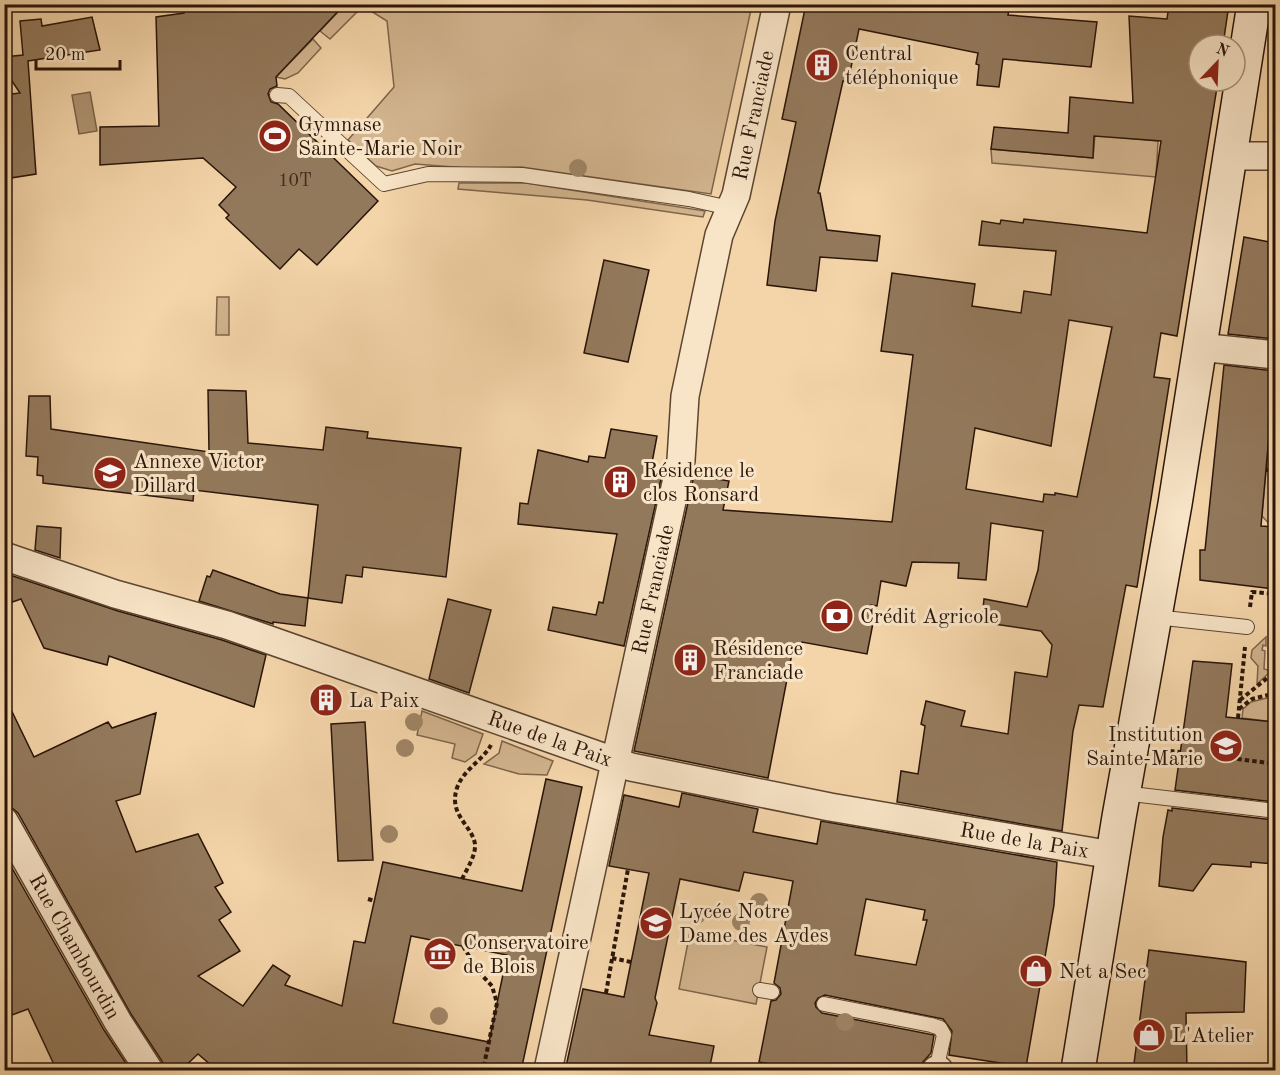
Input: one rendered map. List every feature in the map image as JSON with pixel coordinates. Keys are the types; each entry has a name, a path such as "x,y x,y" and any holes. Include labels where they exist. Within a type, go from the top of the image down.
{"main road":[{"path":"1078,1071 1112,855 1175,504 1254,4"}],"street":[{"name":"Rue Franciade","path":"548,1071 681,460 685,396 718,239 736,195 777,4"},
{"path":"1229,156 1275,156"},
{"path":"1199,347 1275,355"},
{"name":"Rue de la Paix","path":"4,556 115,594 227,625 632,767 830,807 1112,855"},
{"name":"Rue Chambourdin","path":"4,821 118,1022 149,1071"}],"lane":[{"path":"277,95 289,96 384,184 428,174 522,175 689,199 730,208"},
{"path":"1155,617 1247,627"},
{"path":"1123,793 1275,811"},
{"path":"824,1004 931,1024 940,1028 944,1035 938,1070"}],"path":[{"path":"1266,470 1275,470"},
{"path":"1240,700 1275,671"},
{"path":"1239,710 1252,699 1275,693"},
{"path":"462,879 474,853 475,843 455,808 456,790 471,765 488,750 495,739"},
{"path":"1170,751 1180,752"},
{"path":"1215,756 1275,764"},
{"path":"606,993 628,869"},
{"path":"368,899 375,901"},
{"path":"463,946 478,971 492,986 497,1004 483,1071"},
{"path":"612,958 631,962"}],"shaded area":[{"path":"331,5 752,5 711,194 521,167 467,168 415,164 392,171 376,166 348,140 394,87 387,21 363,6 330,39 320,31 338,12"},
{"path":"313,39 321,48 298,73 285,79 276,77"},
{"path":"90,92 97,131 79,134 72,95"},
{"path":"1095,135 1158,141 1156,177 992,163 991,149 1093,158"},
{"path":"459,183 526,183 705,211 703,217 587,200 458,189"},
{"path":"217,297 229,297 229,335 216,335"},
{"path":"1275,420 1275,527 1272,527 1262,516 1270,424"},
{"path":"1266,637 1266,646 1263,645 1262,650 1265,651 1264,669 1271,671 1257,684 1258,666 1251,658 1252,650"},
{"path":"1275,696 1275,722 1242,718 1243,709 1251,702"},
{"path":"422,711 483,734 476,754 465,762 452,758 455,744 417,735"},
{"path":"502,741 553,761 547,775 519,774 484,764 499,753"},
{"path":"690,932 767,947 756,1004 679,989"}],"building":[{"path":"184,4 345,4 276,77 277,86 270,89 268,94 271,102 278,104 378,201 317,265 299,249 280,269 226,218 229,215 219,205 236,187 203,158 100,165 100,127 159,126 156,17 184,13"},
{"path":"806,4 1010,4 1008,15 1097,22 1091,67 1003,59 999,87 977,85 978,53 859,29 848,82 843,81 818,193 820,193 827,230 880,236 877,261 820,257 816,291 767,285 775,221 796,122 782,119"},
{"path":"1169,4 1229,4 1225,33 1187,33 1187,93 1216,93 1177,336 1161,333 1154,377 1170,379 1137,587 1126,585 1103,707 1079,705 1073,731 1062,831 897,802 901,771 918,774 925,726 921,724 926,701 965,711 961,726 1008,734 1015,672 1047,677 1052,645 1041,631 994,624 982,618 984,599 1027,607 1038,570 1043,531 991,523 986,580 958,578 959,563 912,562 906,586 881,581 877,606 871,605 869,610 875,613 867,654 802,642 800,650 793,648 768,778 634,751 694,475 729,481 723,510 892,522 913,355 881,351 892,273 975,284 972,306 1021,313 1024,291 1051,295 1056,251 979,245 982,221 1000,224 1001,220 1023,223 1024,219 1147,233 1161,141 1094,136 1093,158 991,149 994,127 1068,133 1070,97 1133,103 1129,16 1167,19","holes":["1069,320 1112,327 1077,497 1055,493 1055,495 1044,494 1043,502 966,489 975,428 1051,446"]},
{"path":"92,17 100,50 28,61 36,174 4,179 4,140 8,140 4,95 20,93 4,69 4,57 23,55 20,21 41,19 42,26"},
{"path":"1244,237 1275,243 1275,339 1228,334"},
{"path":"604,260 649,270 628,362 584,353"},
{"path":"1224,365 1275,371 1275,420 1270,424 1261,526 1275,527 1275,589 1200,580 1200,550 1205,550"},
{"path":"208,390 246,391 248,443 323,450 326,427 368,432 367,438 461,448 446,577 363,567 362,577 346,575 342,603 308,598 318,505 194,490 193,501 43,483 43,476 37,475 38,457 26,456 29,396 50,396 51,429 209,452"},
{"path":"611,429 657,436 651,468 663,470 624,646 548,630 553,607 596,615 599,602 603,603 617,534 518,524 520,503 528,504 538,450 588,462 589,456 605,458"},
{"path":"37,526 61,528 60,558 35,550"},
{"path":"213,570 280,594 308,598 305,626 273,622 273,624 199,601 207,576 210,577"},
{"path":"4,573 118,611 222,640 266,655 254,707 109,656 107,665 44,648 21,599 4,605"},
{"path":"448,599 491,610 469,693 429,679"},
{"path":"1193,661 1232,664 1226,717 1275,722 1275,802 1175,790"},
{"path":"4,695 34,757 108,722 112,728 156,713 140,794 116,801 136,852 198,834 223,883 215,887 231,912 219,920 240,951 198,976 243,1006 273,965 290,976 285,985 342,1006 354,941 365,943 383,862 522,891 546,779 582,787 521,1071 218,1071 198,1054 180,1071 165,1071 162,1061 131,1014 18,813 4,805","holes":["411,936 507,955 489,1042 393,1023"]},
{"path":"365,722 373,860 338,861 331,724"},
{"path":"682,793 758,809 753,832 817,844 821,821 1057,862 1054,905 1026,1067 949,1055 952,1031 943,1019 825,995 818,998 815,1003 822,1013 934,1035 931,1053 923,1062 920,1071 806,1071 759,1062 771,1001 776,1000 781,994 780,988 774,983 793,881 744,872 739,891 680,879 655,998 657,1003 649,1035 714,1046 709,1071 565,1071 583,989 624,997 649,873 609,866 624,795 679,807","holes":["866,899 925,910 923,920 927,920 916,965 855,955"]},
{"path":"1172,808 1275,820 1275,864 1251,862 1251,867 1212,864 1193,891 1159,886 1163,837 1168,810 1172,811"},
{"path":"4,854 104,1030 131,1071 57,1071 28,1009 4,1018"},
{"path":"1149,950 1246,962 1244,1012 1186,1013 1187,1071 1133,1071"}],"place":[{"name":"Central téléphonique","path":"822,65"},
{"name":"Gymnase Sainte-Marie Noir","path":"275,136"},
{"name":"Annexe Victor Dillard","path":"110,473"},
{"name":"Résidence le clos Ronsard","path":"620,482"},
{"name":"Crédit Agricole","path":"837,616"},
{"name":"Résidence Franciade","path":"690,660"},
{"name":"La Paix","path":"326,700"},
{"name":"Institution Sainte-Marie","path":"1226,746"},
{"name":"Lycée Notre Dame des Aydes","path":"656,923"},
{"name":"Conservatoire de Blois","path":"440,954"},
{"name":"Net a Sec","path":"1036,971"},
{"name":"L'Atelier","path":"1149,1035"}]}
